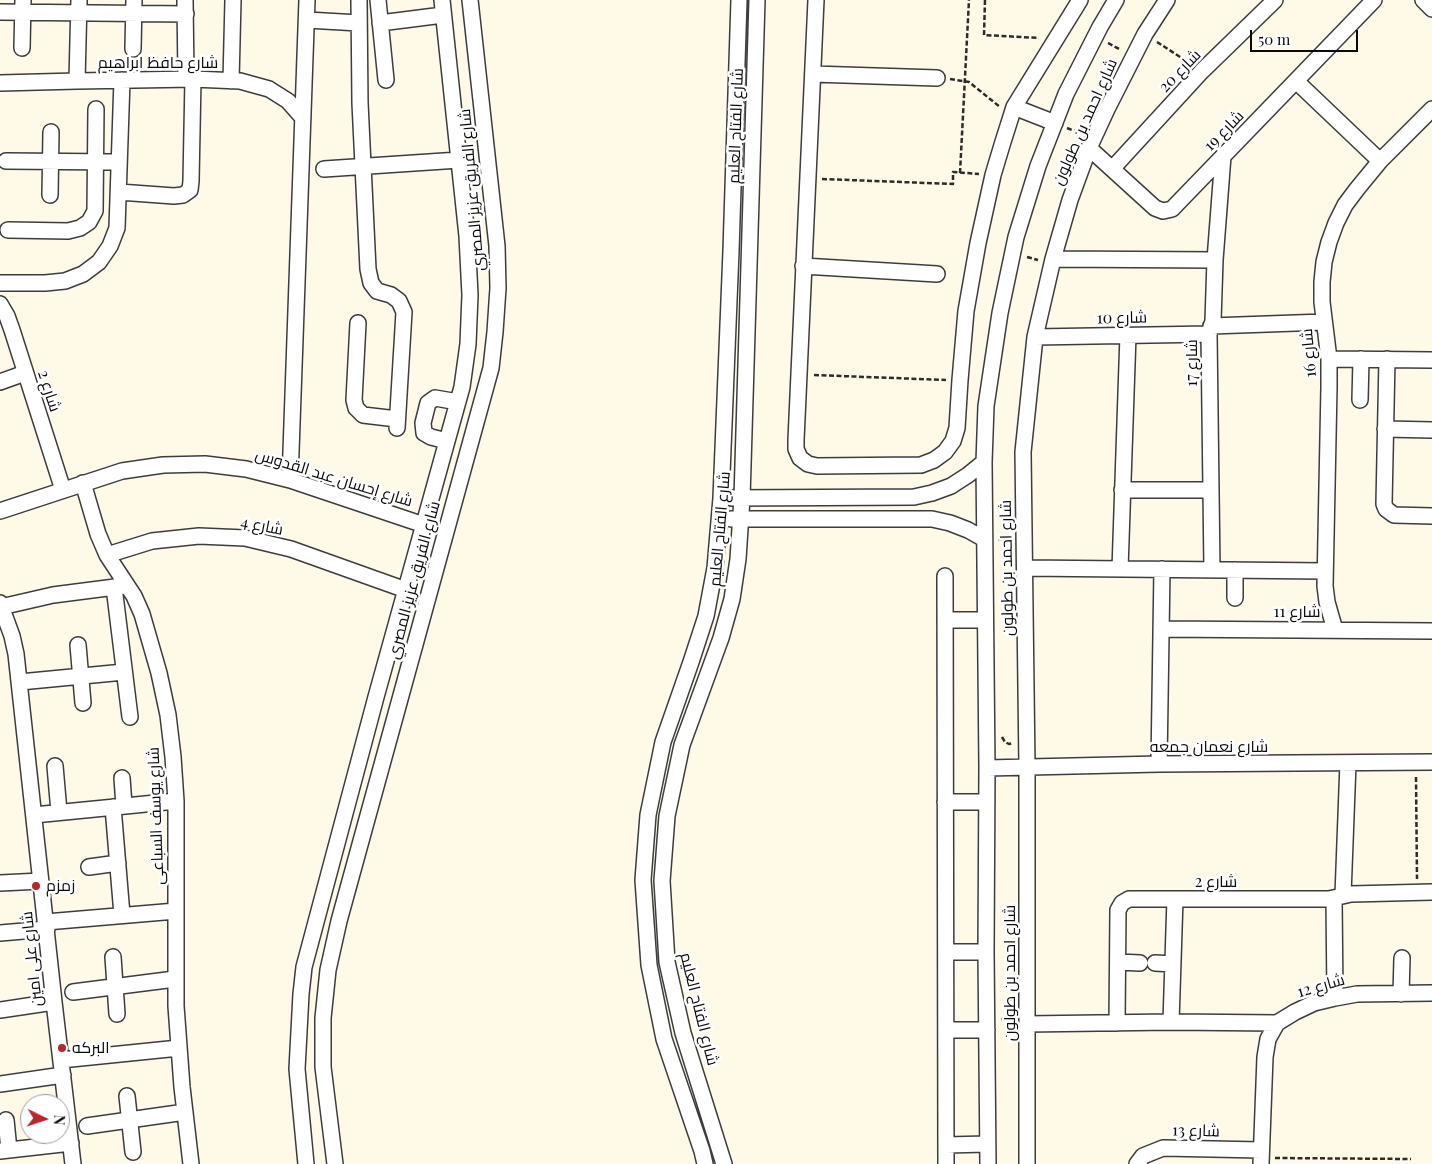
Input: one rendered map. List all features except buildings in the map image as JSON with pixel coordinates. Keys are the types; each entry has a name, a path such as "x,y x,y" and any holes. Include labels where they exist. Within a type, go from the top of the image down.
{"street":[{"path":"231,81 233,0"},
{"path":"290,480 308,0"},
{"path":"358,323 354,400 356,408 363,414 397,424 404,312 399,301 390,295 378,291 371,283 368,269 360,102 359,0"},
{"path":"378,0 386,80"},
{"name":"شارع الفريق عزيز المصري","path":"335,1164 323,1067 323,1018 327,980 339,921 490,368 495,332 498,288 497,246 470,0"},
{"name":"شارع الفتاح العليم","path":"705,1164 664,1039 648,966 643,880 648,816 663,742 692,662 706,616 715,568 721,498 739,0"},
{"name":"شارع الفتاح العليم","path":"724,1164 683,1033 667,962 662,882 667,816 682,745 721,638 730,607 738,559 742,498 757,0"},
{"path":"816,0 796,449 800,458 808,464 817,466 921,465 934,460 945,452 953,441 957,428 966,311 993,175 1013,111 1080,0"},
{"name":"شارع احمد بن طولون","path":"988,1164 987,768 984,539 986,406 1000,313 1016,237 1038,166 1066,94 1116,0"},
{"name":"شارع احمد بن طولون","path":"1027,1164 1027,767 1023,452 1035,337 1052,262 1070,200 1091,143 1106,109 1145,34 1167,0"},
{"name":"شارع 20","path":"1112,169 1202,72 1275,0"},
{"name":"شارع 19","path":"1091,143 1112,169 1155,208 1163,211 1175,206 1374,0"},
{"path":"1423,0 1432,9"},
{"path":"22,48 23,6"},
{"path":"0,12 23,6 185,7 190,79 190,190 183,196 119,192"},
{"path":"77,81 79,7"},
{"path":"133,49 134,7"},
{"path":"380,23 443,8"},
{"name":"شارع الفريق عزيز المصري","path":"306,1164 296,1069 304,967 361,750 462,387 468,344 470,295 467,236 443,8"},
{"path":"307,20 359,23"},
{"path":"813,74 937,78"},
{"name":"شارع حافظ ابراهيم","path":"0,83 190,79 240,81 269,88 288,101 303,118"},
{"path":"0,283 65,281 83,274 99,262 110,246 117,228 122,80"},
{"path":"1296,81 1380,161"},
{"path":"8,230 68,231 80,228 89,222 96,211 96,109"},
{"name":"شارع 16","path":"1335,630 1327,602 1325,571 1329,359 1324,322 1322,282 1324,262 1336,223 1357,189 1380,161 1432,110"},
{"path":"1013,111 1055,124"},
{"path":"50,194 51,132"},
{"name":"شارع 17","path":"1212,570 1210,330 1213,317 1215,260 1223,156"},
{"path":"324,169 459,160"},
{"path":"6,161 120,162"},
{"path":"1052,262 1215,260"},
{"path":"803,266 937,274"},
{"name":"شارع 2","path":"0,304 7,316 63,490"},
{"name":"شارع 10","path":"1035,337 1128,335 1324,322"},
{"path":"1120,569 1128,335"},
{"path":"1329,359 1432,360"},
{"path":"1360,400 1361,359"},
{"path":"1387,359 1384,504 1386,509 1399,516 1432,516"},
{"path":"0,382 25,373"},
{"path":"447,441 431,437 424,432 422,424 426,407 435,398 458,402"},
{"path":"1385,429 1432,430"},
{"path":"721,498 914,497 951,486 984,462"},
{"name":"شارع إحسان عبد القدوس","path":"0,511 122,472 163,465 205,464 246,469 290,480 424,525"},
{"name":"شارع يوسف السباعى","path":"83,483 98,534 120,586 134,596 142,614 159,673 168,715 176,801 176,1006 191,1164"},
{"path":"1122,490 1211,490"},
{"path":"932,493 936,507 932,519"},
{"path":"790,498 788,507 799,519"},
{"path":"720,519 932,519 959,527 984,539"},
{"name":"شارع 4","path":"107,555 152,541 199,536 245,538 291,549 406,590"},
{"path":"1025,568 1325,571"},
{"path":"1159,764 1162,569"},
{"path":"1235,570 1235,598"},
{"path":"945,576 946,1164"},
{"path":"2,612 53,595 120,586 124,672 130,717"},
{"name":"شارع على امين","path":"2,612 12,636 20,682 73,1164"},
{"path":"945,620 985,620"},
{"name":"شارع 11","path":"1161,629 1432,631"},
{"path":"78,644 83,703"},
{"path":"20,682 124,672"},
{"path":"361,750 372,756 384,756"},
{"name":"شارع نعمان جمعه","path":"987,768 1159,764 1432,762"},
{"path":"1335,998 1339,897 1348,763"},
{"path":"56,766 59,812"},
{"path":"122,778 119,807 118,863 122,915"},
{"path":"350,793 362,792 373,798"},
{"path":"34,815 176,801"},
{"path":"945,802 987,802"},
{"path":"89,866 118,863"},
{"path":"643,880 662,882"},
{"path":"0,883 41,881"},
{"name":"شارع 2","path":"1117,1023 1118,910 1122,903 1129,899 1339,897 1351,894 1424,892"},
{"path":"1171,1022 1176,899"},
{"path":"0,933 122,915 176,911"},
{"path":"946,952 986,952"},
{"path":"113,957 117,1014"},
{"path":"1401,994 1402,958"},
{"path":"1118,962 1140,963"},
{"path":"1155,963 1173,964"},
{"path":"73,992 175,979"},
{"name":"شارع 12","path":"1277,1023 1295,1012 1335,998 1357,994 1432,993"},
{"path":"0,1010 54,1002"},
{"path":"1027,1021 1277,1023"},
{"path":"1261,1157 1265,1057 1268,1038 1277,1023"},
{"path":"946,1030 987,1024"},
{"path":"62,1060 179,1048"},
{"path":"0,1084 63,1075"},
{"path":"127,1096 133,1152"},
{"path":"87,1126 185,1112"},
{"path":"6,1120 5,1150 71,1143"},
{"path":"946,1145 988,1144"},
{"name":"شارع 13","path":"1136,1164 1143,1156 1163,1148 1261,1157"}],"path":[{"path":"960,173 969,0"},
{"path":"985,0 984,35 1056,38"},
{"path":"1145,34 1202,72"},
{"path":"1096,36 1133,57"},
{"path":"937,78 965,81 972,84 1013,111"},
{"path":"1055,124 1091,143"},
{"path":"807,179 953,184 952,172 993,175"},
{"path":"1013,254 1052,262"},
{"path":"799,374 960,380"},
{"path":"984,539 1024,539"},
{"path":"1416,763 1424,892"},
{"path":"987,1024 1027,1021"},
{"path":"1261,1157 1411,1160"}],"place":[{"name":"زمزم","path":"36,886"},
{"name":"البركه","path":"62,1048"}]}
